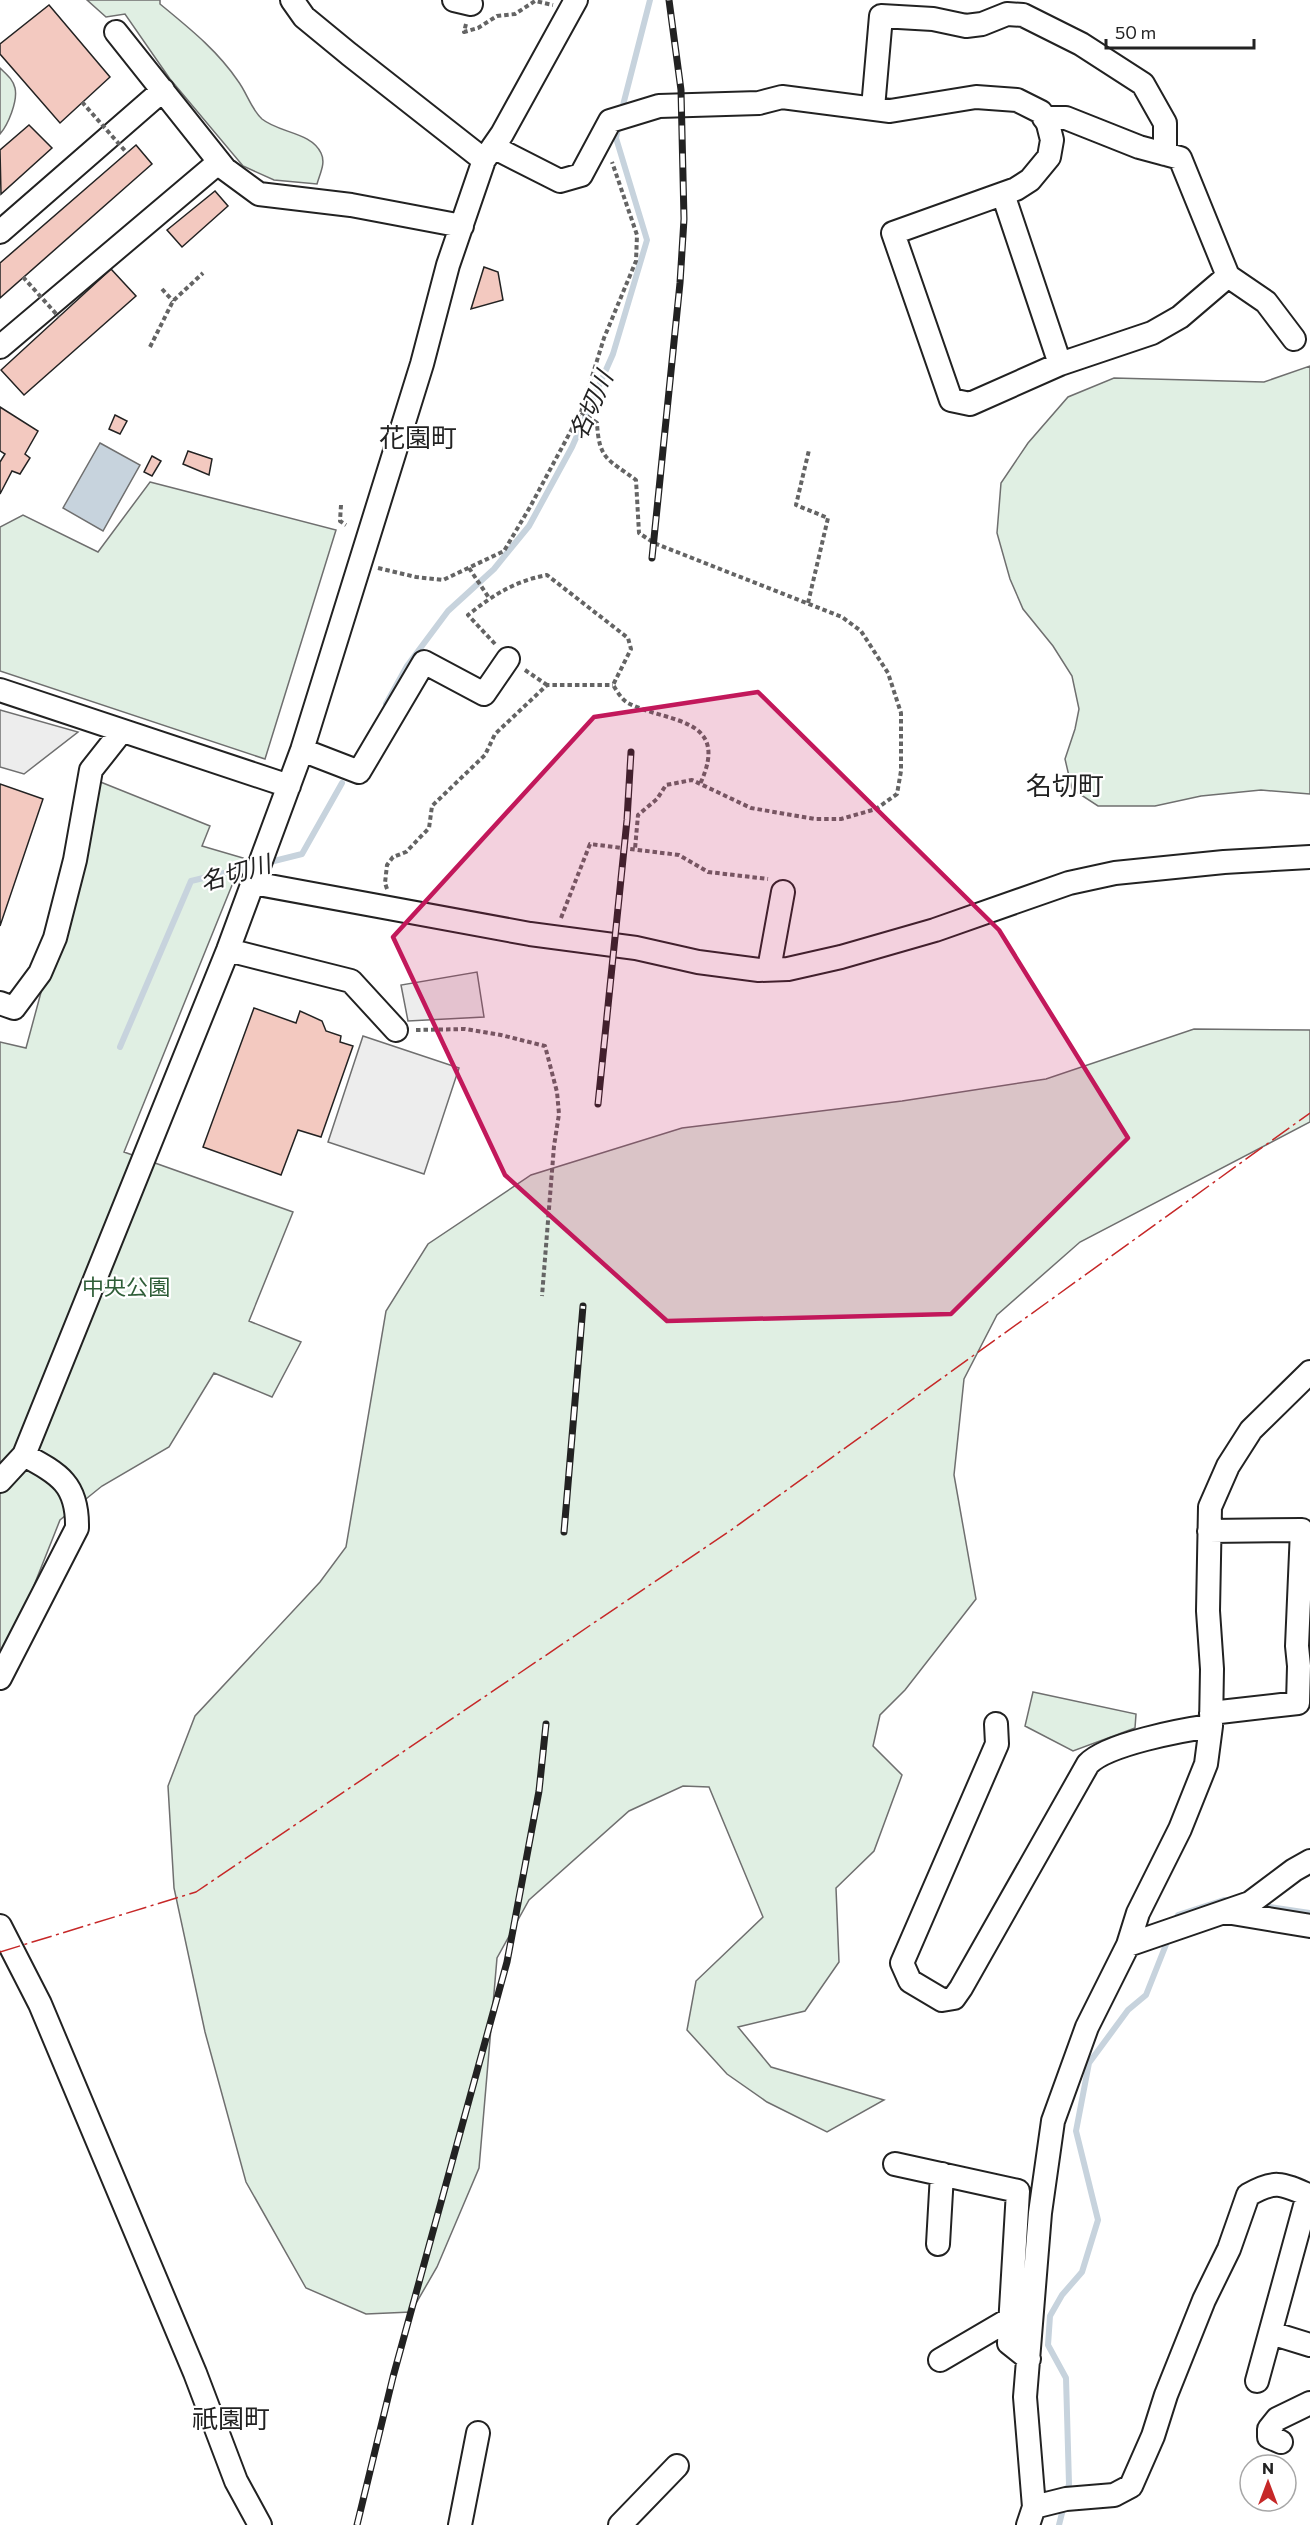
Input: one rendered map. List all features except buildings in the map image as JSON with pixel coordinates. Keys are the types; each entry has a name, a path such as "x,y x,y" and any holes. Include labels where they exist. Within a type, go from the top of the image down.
{"street":[{"path":"295,1 304,16 340,47 488,154 560,181 581,175 606,128 634,114 659,106 759,103 782,97 890,111 976,97 1017,100 1041,112 1052,140 1049,157 1030,180 1003,194 894,233 951,400 970,404 1060,364 1152,333 1180,317 1228,276"},
{"path":"0,1481 24,1455 228,950 289,786 360,564 462,226 488,154 573,6"},
{"path":"873,108 881,16 933,19 966,26 982,24 1006,14 1023,15 1081,44 1143,84 1165,123 1164,154"},
{"path":"116,32 225,169 259,194 351,205 462,226"},
{"path":"0,232 163,90"},
{"path":"1044,118 1066,118 1139,147 1179,158 1228,276 1266,302 1294,339"},
{"path":"0,347 219,162"},
{"path":"1003,194 1060,364"},
{"path":"302,750 359,772 424,662 484,694 508,659"},
{"path":"0,690 289,786"},
{"path":"0,1003 14,1008 40,974 55,938 75,860 91,770 121,732"},
{"path":"254,881 554,936 636,948 698,962 788,969 841,957 935,930 1069,883 1115,873 1224,862 1310,857"},
{"path":"769,969 783,892"},
{"path":"228,950 351,981 396,1030"},
{"path":"1257,2381 1308,2195 1291,2187 1268,2184 1248,2195 1230,2249 1204,2300 1166,2396 1153,2436 1131,2486 1114,2495 1066,2499 1031,2516 1025,2397 1040,2214 1053,2121 1087,2027 1128,1945 1138,1913 1180,1829 1206,1764 1211,1719 1210,1508 1228,1466 1251,1430 1310,1372"},
{"path":"0,1678 77,1528 78,1508 68,1487 56,1472 24,1455"},
{"path":"996,1724 997,1744 902,1963 910,1981 942,2000 954,1998 961,1988 1088,1764 1096,1756 1211,1719 1298,1703 1299,1666 1303,1645 1302,1530 1209,1531"},
{"path":"1128,1945 1250,1903 1294,1870 1310,1861"},
{"path":"1224,1912 1310,1926"},
{"path":"0,1926 40,2004 195,2373 236,2481 260,2525"},
{"path":"895,2164 1018,2191 1009,2343 1029,2359"},
{"path":"938,2244 942,2174"},
{"path":"940,2360 1010,2319"},
{"path":"1271,2333 1310,2345"},
{"path":"1281,2442 1269,2437 1269,2429 1277,2419 1310,2403"},
{"path":"460,2525 478,2433"},
{"path":"620,2525 677,2466"}],"path":[{"path":"463,2 464,32 478,28 497,16 515,14 535,1 573,6"},
{"path":"82,102 127,153"},
{"path":"360,564 416,577 442,580 504,551 581,412 604,338 636,261 637,235 606,128"},
{"path":"150,347 173,302 203,273"},
{"path":"24,277 59,317"},
{"path":"162,289 173,302"},
{"path":"581,412 597,423 598,444 602,455 636,480 639,533 654,543 842,616 861,631 888,673 901,713 901,771 897,794 876,809 841,819 815,819 751,808 692,780 666,785 657,800 638,815 635,849"},
{"path":"808,603 828,518 796,505 809,450"},
{"path":"341,505 340,521 346,525"},
{"path":"469,568 489,598"},
{"path":"547,575 628,638 630,649 613,685 547,685 508,659 468,615 496,592 547,575"},
{"path":"389,894 385,883 387,865 393,857 406,852 416,843 429,828 432,806 485,754 495,734 547,685"},
{"path":"613,685 627,702 694,726 705,740 709,756 700,784"},
{"path":"554,936 590,844 679,855 708,872 774,880 783,892"},
{"path":"396,1030 465,1029 545,1046 557,1092 560,1114 554,1146 542,1296"}],"highlighted area":[{"path":"758,692 999,930 1128,1138 951,1314 667,1321 505,1175 393,937 594,717"}],"green space":[{"path":"87,0 160,0 160,4 221,59 262,119 316,146 323,161 317,184 274,180 243,166 170,79 125,14 106,17"},
{"path":"0,68 13,82 16,93 12,112 0,134"},
{"path":"1310,366 1310,794 1261,790 1201,796 1155,806 1098,806 1072,789 1065,759 1079,709 1072,676 1053,646 1023,609 1010,579 997,533 1001,483 1028,443 1068,397 1114,378 1264,382"},
{"path":"150,482 336,530 265,759 0,671 0,527 23,515 98,552"},
{"name":"中央公園","path":"98,781 210,826 202,846 243,858 124,1152 293,1212 249,1321 301,1342 272,1397 214,1373 169,1447 102,1486 60,1520 0,1671 0,1042 26,1048"},
{"path":"1194,1029 1310,1030 1310,1122 1080,1242 997,1315 964,1379 954,1475 976,1599 905,1690 880,1715 873,1746 902,1775 874,1851 836,1888 839,1962 805,2011 738,2027 771,2067 884,2100 827,2132 767,2102 727,2074 687,2030 696,1981 763,1917 709,1787 683,1786 629,1811 529,1900 497,1958 479,2168 437,2267 411,2312 366,2314 306,2288 246,2182 205,2032 174,1888 168,1786 195,1716 320,1582 346,1547 386,1311 428,1244 531,1175 682,1128 902,1101 1046,1079"},
{"path":"1033,1692 1136,1714 1135,1728 1073,1751 1025,1726"}],"shaded area":[{"path":"100,443 140,465 103,531 63,508"},
{"path":"0,710 78,732 24,774 0,767"},
{"path":"477,972 484,1017 408,1021 401,985"},
{"path":"363,1036 459,1068 424,1174 328,1142"}],"waterway":[{"name":"名切川","path":"621,113 650,0"},
{"name":"名切川","path":"386,704 407,666 448,611 494,569 529,526 572,447 613,354 647,240 616,138 619,123"},
{"name":"名切川","path":"266,863 302,854 342,783"},
{"name":"名切川","path":"120,1047 191,881 253,866"},
{"path":"1175,1922 1178,1915 1224,1900 1232,1901"},
{"path":"1257,1905 1310,1913"},
{"path":"1066,2495 1069,2484 1066,2378 1048,2345 1050,2316 1062,2295 1082,2272 1098,2220 1076,2131 1089,2063 1128,2010 1146,1995 1169,1937"},
{"path":"1059,2525 1064,2505"}],"railway":[{"path":"652,558 680,283 684,219 681,90 669,0"},
{"path":"598,1104 627,820 631,752"},
{"path":"564,1532 583,1306"},
{"path":"357,2525 393,2377 507,1962 539,1791 546,1724"}],"power":[{"path":"0,1952 196,1892 734,1528 1310,1113"}],"district":[{"name":"花園町","path":"418,436"},
{"name":"名切町","path":"1065,784"},
{"name":"祇園町","path":"231,2417"}]}
